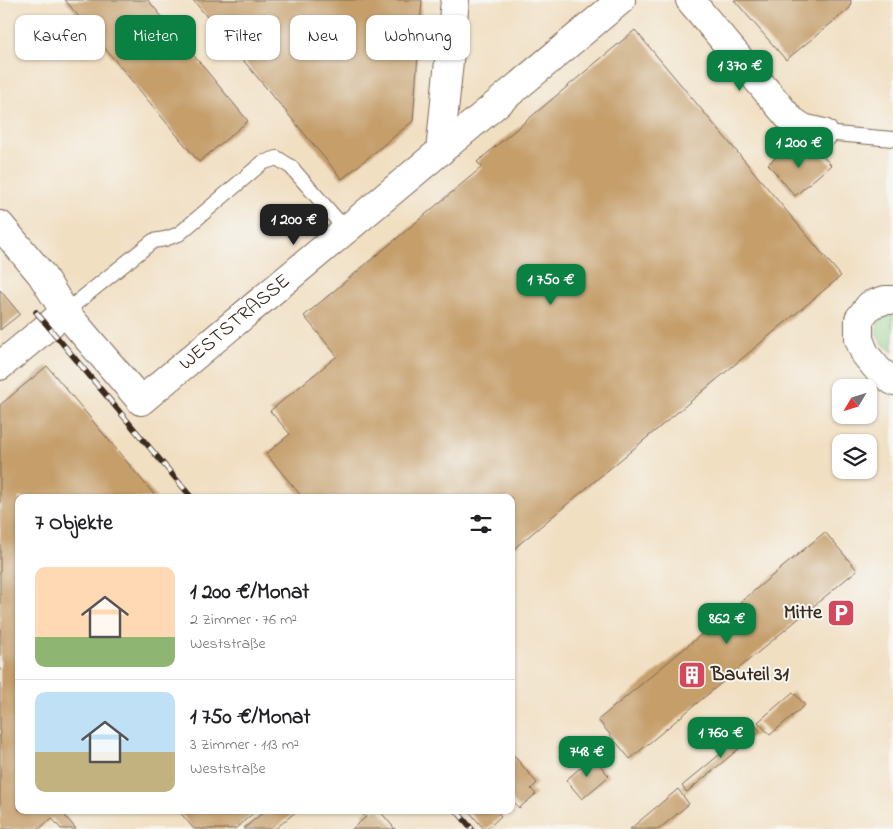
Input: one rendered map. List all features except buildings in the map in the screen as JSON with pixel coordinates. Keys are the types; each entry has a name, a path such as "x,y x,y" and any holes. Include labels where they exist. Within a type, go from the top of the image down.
{"street":[{"path":"440,152 455,0"},
{"name":"WESTSTRASSE","path":"65,312 141,401 622,0"},
{"path":"690,0 792,120 802,128 824,133"},
{"path":"0,225 41,274 65,312 0,366"},
{"path":"893,300 885,300 870,305 860,319 859,339 865,354 879,371 893,381"}],"lane":[{"path":"824,133 893,139"},
{"path":"65,312 153,241 180,234 262,163 277,158 291,167 346,230"}],"green space":[{"path":"887,312 893,312 893,352 882,343 877,334 878,324"}],"railway":[{"path":"36,312 189,494"},
{"path":"459,814 472,829"}],"place":[{"name":"Mitte","path":"841,613"},
{"name":"Bauteil 31","path":"692,675"}]}
